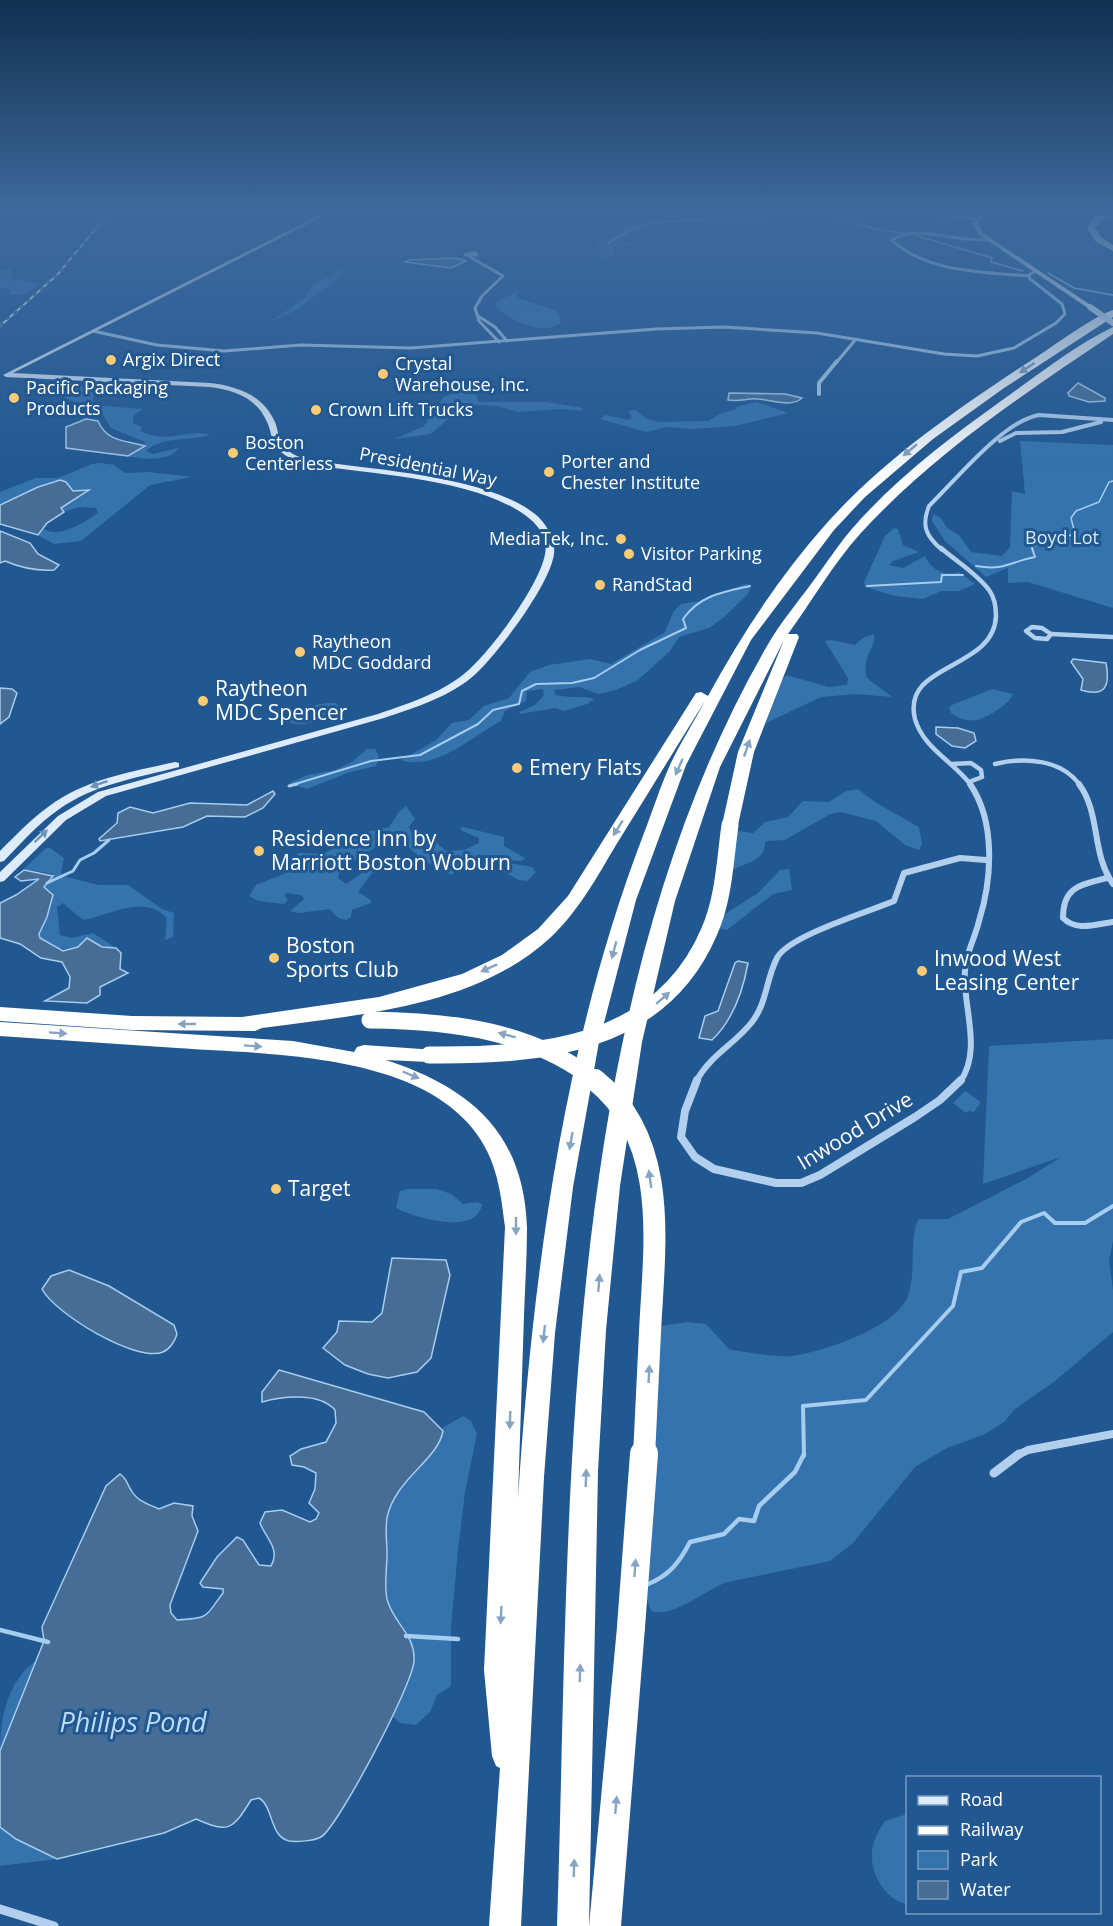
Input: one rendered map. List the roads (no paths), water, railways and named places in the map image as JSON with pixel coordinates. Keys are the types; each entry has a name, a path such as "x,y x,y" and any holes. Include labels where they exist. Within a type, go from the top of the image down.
{"highway":[{"path":"573,1926 588,1423 602,1256 621,1110 655,944 695,814 743,703 771,652 801,605 852,537 930,458 1112,318"},
{"path":"505,1926 537,1407 550,1278 572,1134 603,987 639,869 681,762 734,659 768,606 808,554 885,472 962,411 1112,318"},
{"path":"0,1029 293,1048 494,1056 554,1049 610,1031 656,1004 690,969 710,932 720,898 730,825 746,752 776,671 794,633 801,605"},
{"path":"245,1023 362,1007 428,992 498,965 537,941 568,909 703,693 734,659"},
{"path":"0,1014 132,1023 412,1020 455,1024 513,1036 543,1047 578,1066 600,1084 625,1113 638,1136 651,1184 653,1265 648,1388 631,1627 605,1926"},
{"path":"293,1048 375,1062 410,1074 440,1089 465,1109 486,1131 497,1149 510,1180 516,1227 498,1670 511,1819"}],"street":[{"path":"3,376 147,304"},
{"path":"477,304 475,308 478,319 499,342"},
{"path":"93,331 157,345 215,351 301,345 398,349 702,326 789,330 954,355 981,356 1008,351 1056,323 1065,313 1061,304"},
{"path":"1083,304 1112,318"},
{"path":"477,316 495,327 507,341"},
{"path":"819,394 819,383 856,339"},
{"name":"Presidential Way","path":"0,878 62,818 93,798 259,748 405,708 434,696 466,677 486,657 545,569 550,547 543,529 522,509 479,491 315,464 297,458 280,446 270,419 259,405 248,395 236,390 210,385 3,376"},
{"name":"Inwood Drive","path":"986,860 960,858 904,873 894,902 790,943 782,950 776,960 760,1009 752,1024 715,1056 693,1085 681,1137 691,1154 707,1166 724,1173 774,1183 802,1183 952,1090 965,1073 970,1057 964,971 967,955 983,909 986,860 986,816 969,782 920,730 915,717 915,701 921,687 933,676 972,657 988,645 995,631 997,607 993,595 984,583 930,537 924,519 929,506 1015,423 1031,417 1113,420 1062,432 1016,433 995,444"},
{"path":"1051,634 1047,639 1038,639 1029,636 1026,630 1031,627 1040,627 1051,634 1113,637"},
{"name":"Presidential Way","path":"0,858 50,811 88,788 129,776 259,748"},
{"path":"995,764 1021,760 1045,763 1064,769 1089,784"},
{"path":"952,764 970,763 981,770 982,777 969,782"},
{"path":"1105,836 1107,878 1113,884"},
{"path":"1107,878 1084,884 1067,894 1063,900 1063,918 1069,925 1078,927 1113,922"},
{"path":"994,1473 1015,1456 1028,1450 1113,1434"},
{"path":"0,1909 54,1926"}],"water":[{"path":"1078,383 1105,398 1105,401 1089,402 1069,396 1068,393"},
{"path":"729,393 785,394 802,398 792,403 758,399 728,400"},
{"path":"86,419 98,421 111,437 145,446 128,456 66,448 66,427"},
{"path":"60,480 66,482 73,491 89,490 61,508 64,512 47,523 38,535 0,524 0,505 38,487"},
{"path":"0,531 30,543 38,554 59,565 54,570 41,570 5,561 0,563"},
{"path":"1073,659 1106,663 1107,683 1101,691 1081,690 1083,679 1071,662"},
{"path":"0,688 12,689 17,693 9,717 0,724"},
{"path":"936,727 958,728 974,733 976,741 965,748 952,746 936,734"},
{"path":"273,791 275,794 263,808 245,817 207,816 183,827 100,841 99,839 117,823 118,813 130,807 153,813 190,803 247,805"},
{"path":"24,870 53,876 44,887 53,895 39,934 40,938 63,951 78,947 87,938 102,947 116,948 121,953 120,969 128,973 100,987 100,995 87,1003 45,1001 69,988 70,977 62,962 41,958 20,944 0,938 0,903 39,879 21,881 15,877"},
{"path":"738,961 748,963 740,994 731,1014 712,1040 699,1038 705,1016 718,1011 735,963"},
{"path":"392,1258 446,1260 450,1275 431,1358 417,1372 388,1378 368,1374 345,1365 323,1348 337,1332 339,1321 372,1322 382,1313"},
{"path":"69,1270 109,1286 174,1325 177,1334 172,1344 163,1352 151,1353 134,1350 97,1334 62,1311 42,1289 51,1276"},
{"name":"Philips Pond","path":"279,1370 424,1412 443,1431 433,1451 398,1492 387,1518 387,1599 394,1615 408,1636 414,1652 414,1661 402,1696 358,1782 330,1827 321,1837 310,1840 289,1841 283,1838 275,1828 264,1802 259,1798 251,1800 239,1818 228,1826 215,1826 196,1819 164,1833 57,1859 16,1839 0,1827 0,1751 44,1641 42,1627 106,1486 120,1474 136,1497 143,1502 159,1509 174,1503 193,1506 192,1516 198,1531 170,1605 171,1613 177,1620 205,1615 223,1593 223,1589 203,1587 200,1583 217,1557 237,1537 243,1540 259,1565 271,1566 274,1560 273,1549 260,1523 265,1512 282,1510 310,1522 316,1519 319,1513 309,1503 315,1489 316,1473 304,1467 292,1465 290,1456 301,1449 326,1442 336,1423 335,1410 320,1400 310,1398 290,1397 262,1402 262,1392"}],"waterway":[{"path":"1033,550 1032,547 1040,543 1056,543 1060,538 1075,534 1071,518 1076,511 1099,502 1109,482 1113,481"},
{"path":"976,566 1001,567 1035,557 1032,548"},
{"path":"867,586 941,582 942,575 963,575"},
{"path":"292,785 371,761 420,755 478,724 493,710 519,704 522,691 536,684 572,683 594,678 640,650 686,628 683,619 705,600 721,593 750,586"},
{"path":"289,786 297,784"},
{"path":"47,883 73,871 80,860 94,853 109,840"},
{"path":"804,1454 803,1406 866,1400 953,1306 961,1272 982,1268 1021,1222 1044,1213 1055,1223 1085,1223 1113,1206"},
{"path":"646,1585 672,1568 690,1542 724,1534 739,1519 754,1521 759,1506 795,1472 804,1454"},
{"path":"0,1630 48,1642"},
{"path":"406,1636 458,1639"}],"railway":[{"path":"0,326 25,304"}],"place":[{"name":"Argix Direct","path":"111,360"},
{"name":"Crystal Warehouse, Inc.","path":"383,374"},
{"name":"Pacific Packaging Products","path":"14,398"},
{"name":"Crown Lift Trucks","path":"316,410"},
{"name":"Boston Centerless","path":"233,453"},
{"name":"Porter and Chester Institute","path":"549,472"},
{"name":"MediaTek, Inc.","path":"621,539"},
{"name":"Visitor Parking","path":"629,554"},
{"name":"RandStad","path":"600,585"},
{"name":"Raytheon MDC Goddard","path":"300,652"},
{"name":"Raytheon MDC Spencer","path":"203,701"},
{"name":"Emery Flats","path":"517,768"},
{"name":"Residence Inn by Marriott Boston Woburn","path":"259,851"},
{"name":"Boston Sports Club","path":"274,958"},
{"name":"Inwood West Leasing Center","path":"922,971"},
{"name":"Target","path":"276,1189"}],"park label":[{"name":"Boyd Lot","path":"1062,538"}]}
